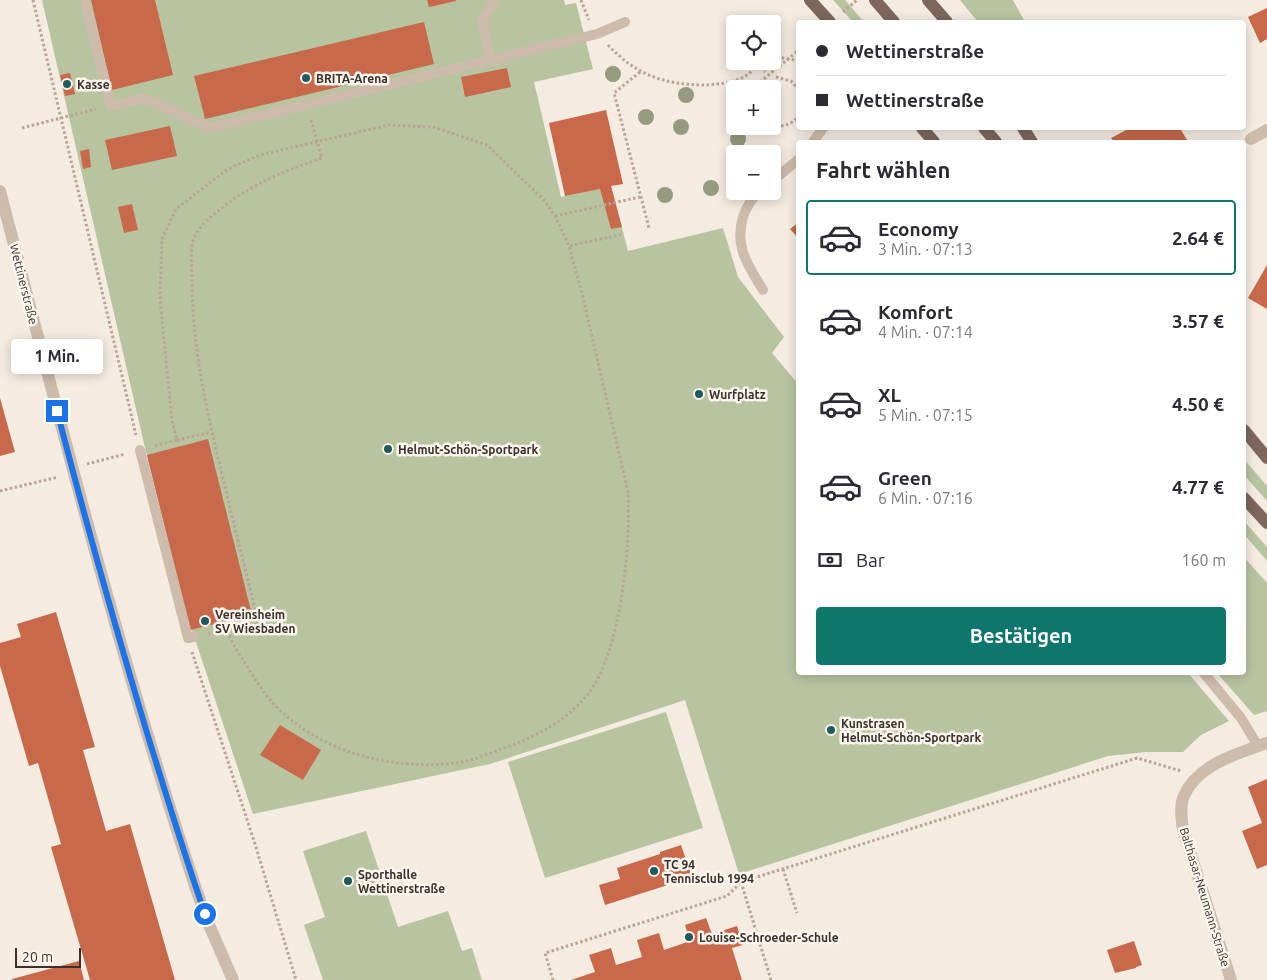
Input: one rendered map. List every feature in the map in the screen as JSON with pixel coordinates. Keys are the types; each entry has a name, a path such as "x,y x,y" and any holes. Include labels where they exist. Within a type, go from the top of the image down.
{"main road":[{"path":"810,0 828,20"},
{"path":"875,0 892,20"},
{"path":"928,0 945,20"},
{"path":"924,130 932,140"},
{"path":"986,130 994,140"},
{"path":"1246,432 1267,458"},
{"path":"1246,500 1267,523"}],"street":[{"path":"1251,138 1267,130"},
{"name":"Wettinerstraße","path":"0,191 73,474 124,656 180,839 210,927 233,980"},
{"name":"Balthasar-Neumann-Straße","path":"1231,980 1183,830 1181,815 1184,796 1199,775 1219,762 1263,745"}],"lane":[{"path":"85,0 111,106 144,98 210,128 597,34 625,22"},
{"path":"491,61 482,21 495,0"},
{"path":"781,174 796,161"},
{"path":"753,200 745,210 739,228 739,243 744,258 762,290"},
{"path":"140,450 191,638"},
{"path":"1205,675 1263,745"}],"path":[{"path":"33,0 140,450"},
{"path":"581,0 586,15 597,34 614,52 640,72 659,80 676,84 713,84 732,81 747,75 752,70"},
{"path":"764,80 796,53"},
{"path":"781,58 796,60"},
{"path":"640,72 614,93 649,228"},
{"path":"776,77 791,81 796,87"},
{"path":"177,440 172,420 160,300 162,239 176,209 228,169 260,155 317,142 389,125 433,127 487,145 544,200 555,216 569,246 625,474 630,520 617,620 606,662 589,693 562,720 529,739 481,756 458,762 423,765 386,761 345,751 307,731 283,713 260,688 232,642 226,629 258,622 205,404 194,337 192,253 194,238 201,226 213,214 255,185 285,171 322,158 317,142 306,105"},
{"path":"22,128 78,114"},
{"path":"781,127 793,123 796,120"},
{"path":"555,216 640,197"},
{"path":"569,246 624,234"},
{"path":"102,460 211,432"},
{"path":"0,492 73,474"},
{"path":"191,638 296,980"},
{"path":"553,980 545,953 727,896 741,882 1137,758 1199,775"},
{"path":"783,869 797,912"},
{"path":"741,882 771,980"}],"green space":[{"name":"Helmut-Schön-Sportpark","path":"42,0 564,0 565,5 576,3 593,69 534,82 561,197 611,186 628,251 723,228 738,277 784,337 772,353 796,381 796,675 1190,675 1229,721 1201,735 1183,752 1146,752 1108,756 739,874 685,700 490,764 253,814 192,630 190,630 145,448"},
{"path":"833,0 845,0 862,20 851,20"},
{"path":"960,0 1013,0 1024,20 976,20"},
{"path":"1246,461 1267,486 1267,501 1246,477"},
{"path":"1246,523 1267,547 1267,561 1246,536"},
{"path":"1246,559 1267,583 1267,711 1254,715 1219,675 1246,675"},
{"path":"666,712 703,828 545,878 508,762"},
{"name":"Sporthalle Wettinerstraße","path":"366,831 398,927 448,911 462,951 472,948 482,980 323,980 304,925 325,917 303,851"}],"building":[{"path":"91,0 155,0 173,75 112,90"},
{"path":"427,0 456,0 456,1 429,7"},
{"path":"1267,8 1267,39 1260,43 1248,17"},
{"path":"424,22 434,64 205,119 194,76"},
{"path":"507,68 511,87 465,97 461,77"},
{"name":"Kasse","path":"70,73 75,94 65,96 60,75"},
{"path":"606,110 623,184 611,186 622,227 611,229 600,189 565,196 549,123"},
{"path":"170,126 177,156 112,170 105,140"},
{"path":"1126,130 1181,130 1187,140 1112,140 1111,138"},
{"path":"89,149 91,167 83,169 80,151"},
{"path":"132,204 138,230 124,233 118,207"},
{"path":"796,224 796,236 790,229"},
{"path":"1267,265 1267,309 1248,298"},
{"path":"0,398 15,452 0,456"},
{"path":"208,439 252,615 190,630 147,455"},
{"path":"56,612 95,747 83,750 106,831 130,824 175,980 90,980 51,847 61,844 38,763 29,766 0,666 0,643 21,637 17,624"},
{"path":"280,725 321,750 303,780 260,755"},
{"path":"1267,779 1267,865 1257,869 1242,831 1262,823 1248,787"},
{"name":"TC 94 Tennisclub 1994","path":"681,845 691,874 670,881 671,884 605,905 599,885 620,879 617,868"},
{"path":"706,918 712,934 737,926 743,945 732,948 742,980 571,980 595,972 589,955 611,948 616,965 642,957 637,940 659,933 664,950 690,941 685,925"},
{"path":"1134,941 1142,965 1115,973 1107,950"},
{"path":"79,961 84,980 12,980 12,979"}],"place":[{"name":"BRITA-Arena","path":"306,78"},
{"name":"Kasse","path":"67,84"},
{"name":"Wurfplatz","path":"699,394"},
{"name":"Helmut-Schön-Sportpark","path":"388,449"},
{"name":"Vereinsheim SV Wiesbaden","path":"205,621"},
{"name":"Kunstrasen Helmut-Schön-Sportpark","path":"831,730"},
{"name":"TC 94 Tennisclub 1994","path":"654,871"},
{"name":"Sporthalle Wettinerstraße","path":"348,881"},
{"name":"Louise-Schroeder-Schule","path":"689,937"}],"route":[{"path":"57,411 90,539 124,656 205,914"}]}
